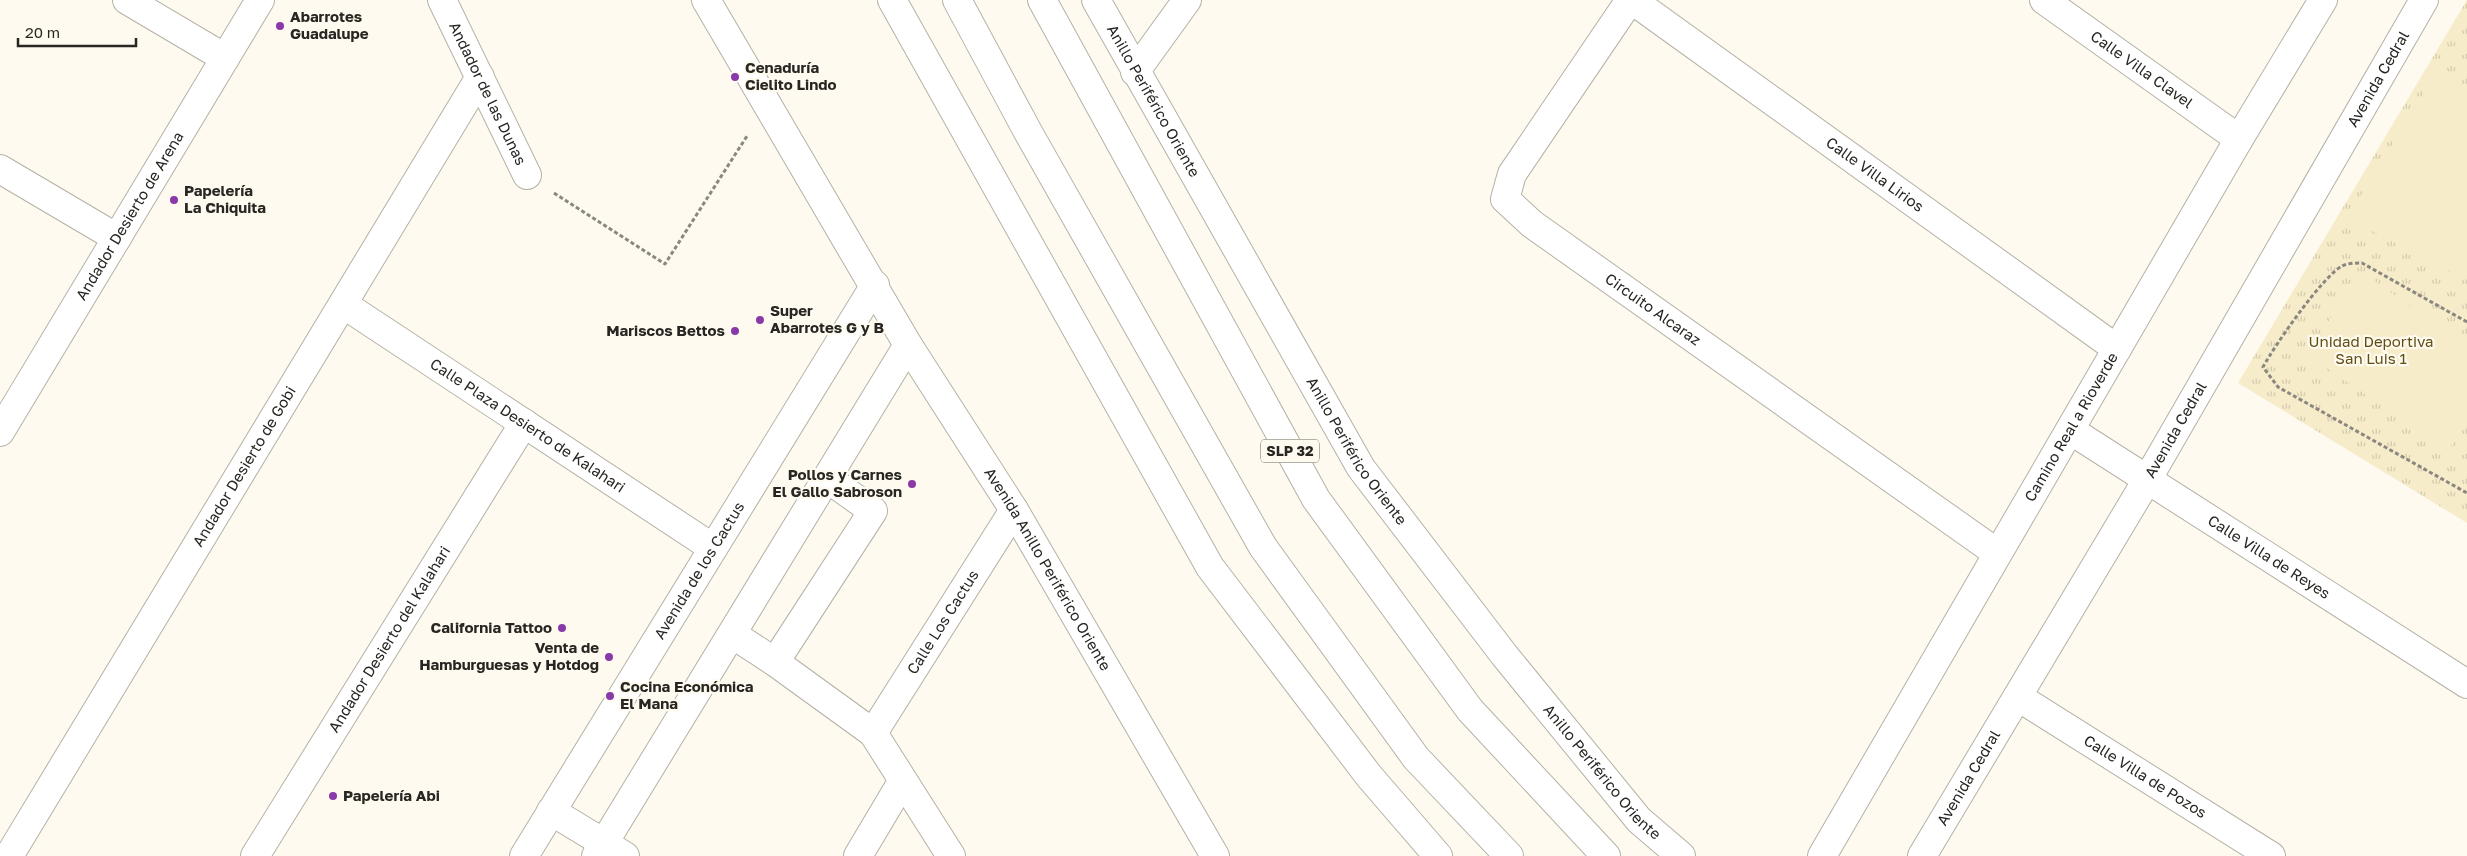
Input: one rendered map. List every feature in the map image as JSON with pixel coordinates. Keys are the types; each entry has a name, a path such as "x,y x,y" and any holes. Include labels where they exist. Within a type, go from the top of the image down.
{"main road":[{"path":"127,0 225,58"},
{"name":"Andador Desierto de Arena","path":"0,432 260,0"},
{"name":"Andador de las Dunas","path":"442,0 527,175"},
{"path":"706,0 875,285"},
{"path":"892,0 1210,567 1369,776 1438,856"},
{"path":"957,0 1028,132 1263,547 1416,758 1509,856"},
{"name":"SLP 32","path":"1042,0 1316,499 1470,710 1606,856"},
{"path":"1135,72 1187,0"},
{"name":"Calle Villa Lirios","path":"1631,0 2117,350"},
{"name":"Circuito Alcaraz","path":"1631,0 1512,174 1505,199 1532,224 1997,553"},
{"name":"Calle Villa Clavel","path":"2044,0 2239,139"},
{"name":"Camino Real a Rioverde","path":"1822,856 2239,139 2323,0"},
{"name":"Avenida Cedral","path":"1922,856 2147,480 2424,0"},
{"name":"Anillo Periférico Oriente","path":"1103,3 1135,72 1361,468 1505,656 1633,813 1681,856"},
{"name":"Andador Desierto de Gobi","path":"9,856 480,78"},
{"path":"0,169 117,238"},
{"name":"Avenida Anillo Periférico Oriente","path":"875,285 908,345 1014,510 1216,856"},
{"name":"Avenida de los Cactus","path":"524,856 875,285"},
{"name":"Calle Plaza Desierto de Kalahari","path":"343,304 712,548"},
{"path":"551,811 608,852 732,634 908,345"},
{"name":"Andador Desierto del Kalahari","path":"255,856 524,423"},
{"name":"Calle Villa de Reyes","path":"2070,430 2467,684"},
{"path":"775,662 873,511 827,478"},
{"name":"Calle Los Cactus","path":"873,733 1014,510"},
{"path":"732,634 775,662 873,733 902,782 951,856"},
{"name":"Calle Villa de Pozos","path":"2018,697 2271,856"},
{"path":"858,856 902,782"}],"path":[{"name":"Andador de las Dunas","path":"527,175 665,264 767,104"},
{"path":"2467,322 2362,263 2344,264 2330,275 2271,352 2263,367 2278,387 2467,492"}],"green space":[{"name":"Unidad Deportiva San Luis 1","path":"2467,0 2467,523 2238,383"},
{"path":"2436,74 2467,92 2467,280 2347,218"},
{"path":"2362,272 2467,346 2467,423 2448,450 2306,354"}],"place":[{"name":"Abarrotes Guadalupe","path":"280,26"},
{"name":"Cenaduría Cielito Lindo","path":"735,77"},
{"name":"Papelería La Chiquita","path":"174,200"},
{"name":"Super Abarrotes G y B","path":"760,320"},
{"name":"Mariscos Bettos","path":"735,331"},
{"name":"Pollos y Carnes El Gallo Sabroson","path":"912,484"},
{"name":"California Tattoo","path":"562,628"},
{"name":"Venta de Hamburguesas y Hotdog","path":"609,657"},
{"name":"Cocina Económica El Mana","path":"610,696"},
{"name":"Papelería Abi","path":"333,796"}]}
